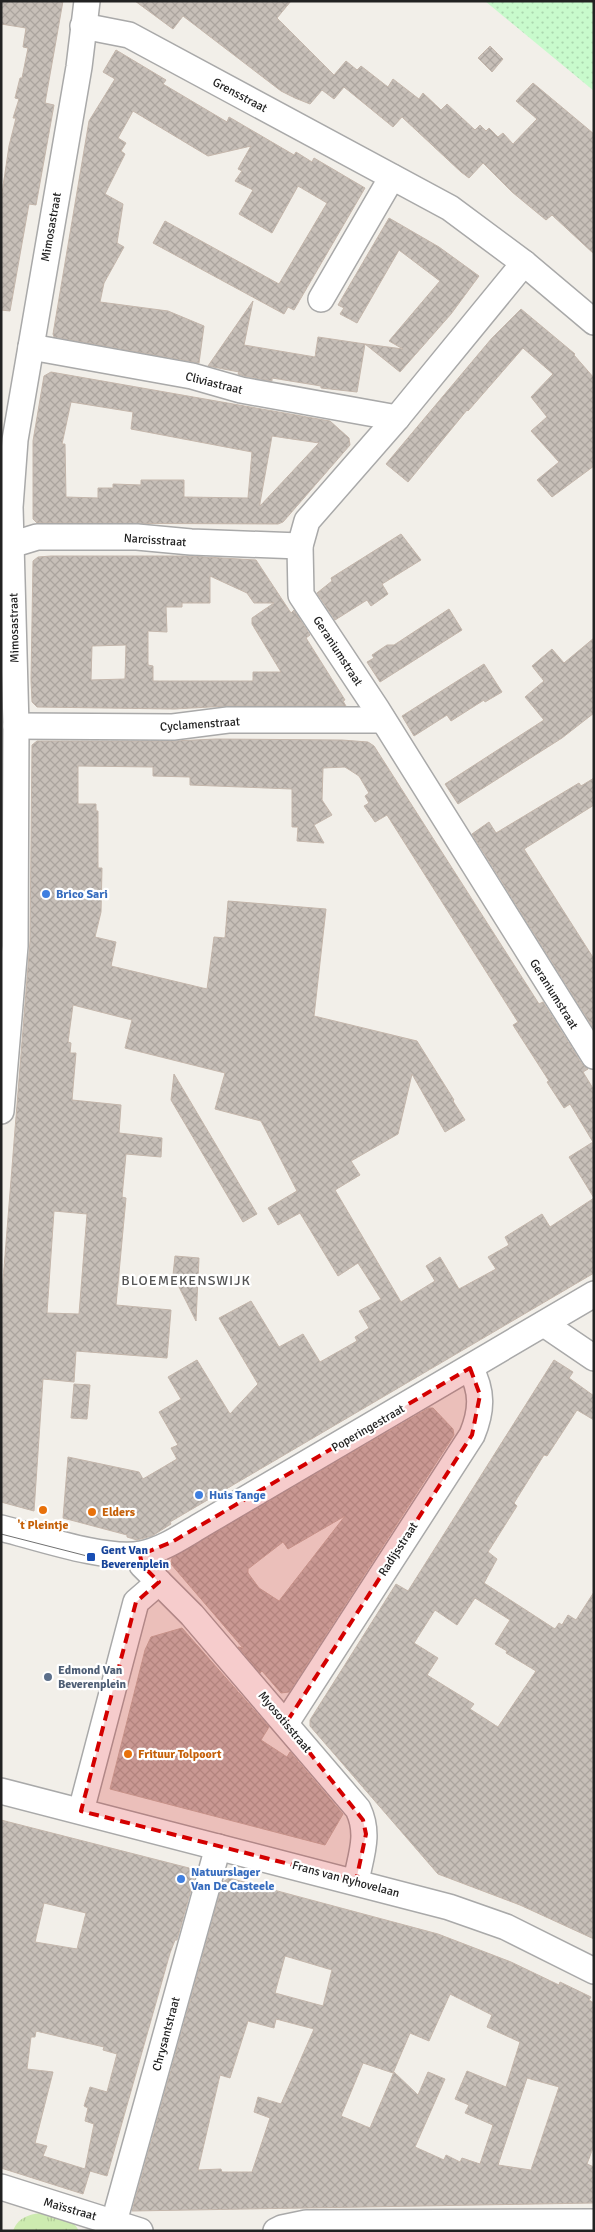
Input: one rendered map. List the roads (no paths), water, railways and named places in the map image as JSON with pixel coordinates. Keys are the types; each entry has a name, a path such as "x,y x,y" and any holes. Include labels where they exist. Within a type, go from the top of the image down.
{"street":[{"name":"Mimosastraat","path":"1,1111 15,946 16,726 6,546 15,440 79,67 87,1"},
{"name":"Grensstraat","path":"84,26 130,36 450,208 524,263 594,322"},
{"path":"321,299 392,177"},
{"name":"Geraniumstraat","path":"524,263 397,418 307,521 300,546 302,595 383,720 594,1056"},
{"name":"Cliviastraat","path":"31,347 192,376 241,390 397,418"},
{"name":"Narcisstraat","path":"6,546 37,537 136,538 300,546"},
{"name":"Cyclamenstraat","path":"16,726 173,727 228,720 383,720"},
{"name":"Poperingestraat","path":"140,1554 172,1542 594,1294"},
{"path":"544,1324 594,1358"},
{"name":"Radijsstraat","path":"286,1723 472,1435 480,1408 480,1396 476,1378 470,1368"},
{"path":"1,1528 112,1555 140,1554 142,1565 159,1582 136,1602 81,1811"},
{"name":"Myosotisstraat","path":"159,1582 192,1614 358,1809 366,1834 356,1881"},
{"name":"Frans van Ryhovelaan","path":"1,1791 356,1881 449,1907 506,1927 594,1970"},
{"name":"Chrysantstraat","path":"114,2222 218,1846"},
{"name":"Maïsstraat","path":"1,2187 140,2231"},
{"path":"276,2231 306,2223 552,2226 594,2222"}],"tram line":[{"path":"1,1534 91,1557"}],"place":[{"name":"Brico Sari","path":"46,894"},
{"name":"Huis Tange","path":"199,1495"},
{"name":"'t Pleintje","path":"43,1510"},
{"name":"Elders","path":"92,1512"},
{"name":"Gent Van Beverenplein","path":"91,1557"},
{"name":"Edmond Van Beverenplein","path":"48,1677"},
{"name":"Frituur Tolpoort","path":"128,1754"},
{"name":"Natuurslager Van De Casteele","path":"181,1879"}],"district":[{"name":"BLOEMEKENSWIJK","path":"186,1280"}]}
